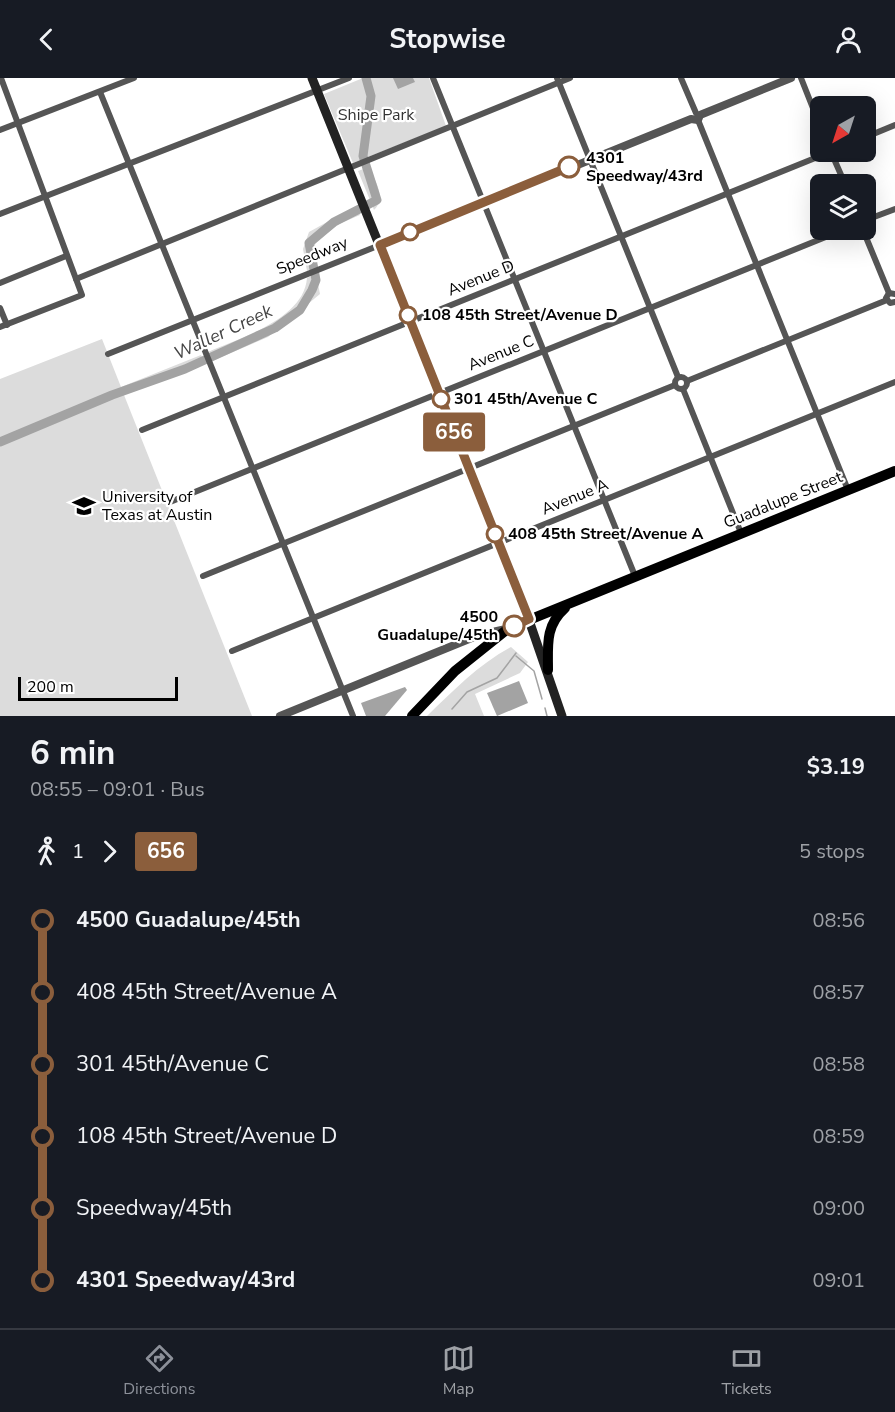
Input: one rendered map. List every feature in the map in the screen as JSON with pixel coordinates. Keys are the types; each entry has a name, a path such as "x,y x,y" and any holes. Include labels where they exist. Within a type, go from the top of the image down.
{"main road":[{"path":"312,78 529,619 562,716"},
{"name":"Guadalupe Street","path":"509,628 895,471"},
{"path":"548,670 549,627 556,615 572,602"},
{"path":"412,716 455,672 509,628"}],"street":[{"path":"0,308 3,326 82,295 1,78"},
{"path":"0,130 134,78"},
{"path":"0,214 349,78"},
{"path":"433,78 635,576"},
{"path":"76,279 452,126 558,80 570,78"},
{"path":"681,78 848,490"},
{"name":"Speedway","path":"108,354 791,78"},
{"path":"801,78 810,101"},
{"path":"203,576 675,385 678,377 558,80"},
{"path":"100,92 222,398 353,716"},
{"path":"876,133 895,125"},
{"name":"Avenue D","path":"142,430 810,160"},
{"path":"876,216 895,208"},
{"name":"Avenue C","path":"170,502 818,240"},
{"path":"683,389 687,381 786,339 892,300 867,240"},
{"path":"0,283 66,256"},
{"path":"678,377 687,381"},
{"name":"Avenue A","path":"232,651 895,382"},
{"path":"675,385 683,389 741,533"},
{"name":"Guadalupe Street","path":"280,716 479,635 509,628"}],"green space":[{"name":"Shipe Park","path":"363,78 429,78 446,126 353,163 324,94"},
{"path":"369,167 380,195 378,205 374,210 358,171"},
{"path":"356,206 360,215 339,224 315,242 316,267 307,271 303,249 309,232"},
{"path":"316,274 320,294 268,337 212,361 208,352 253,333 283,316 295,305 303,292 307,278"},
{"name":"University of Texas at Austin","path":"102,339 121,387 201,355 205,363 124,395 252,716 0,716 0,379"},
{"path":"511,647 528,662 520,673 475,694 484,716 427,716 477,670"}],"shaded area":[{"path":"393,78 413,78 415,82 398,89"},
{"path":"519,681 528,703 497,716 487,693"},
{"path":"405,687 407,690 385,716 366,716 361,703"}],"waterway":[{"name":"Waller Creek","path":"0,442 112,395 185,369 275,328 300,310 316,280 309,243 334,222 377,200 363,156 371,96 366,78"},
{"path":"452,709 467,692 497,678 516,653"},
{"path":"516,656 534,671 542,699"},
{"path":"545,708 547,716"}],"bus line":[{"name":"656","path":"514,626 529,619 380,245 569,167"}],"place":[{"name":"4301 Speedway/43rd","path":"569,167"},
{"name":"108 45th Street/Avenue D","path":"408,315"},
{"name":"301 45th/Avenue C","path":"441,399"},
{"name":"University of Texas at Austin","path":"84,506"},
{"name":"408 45th Street/Avenue A","path":"495,534"},
{"name":"4500 Guadalupe/45th","path":"514,626"}]}
